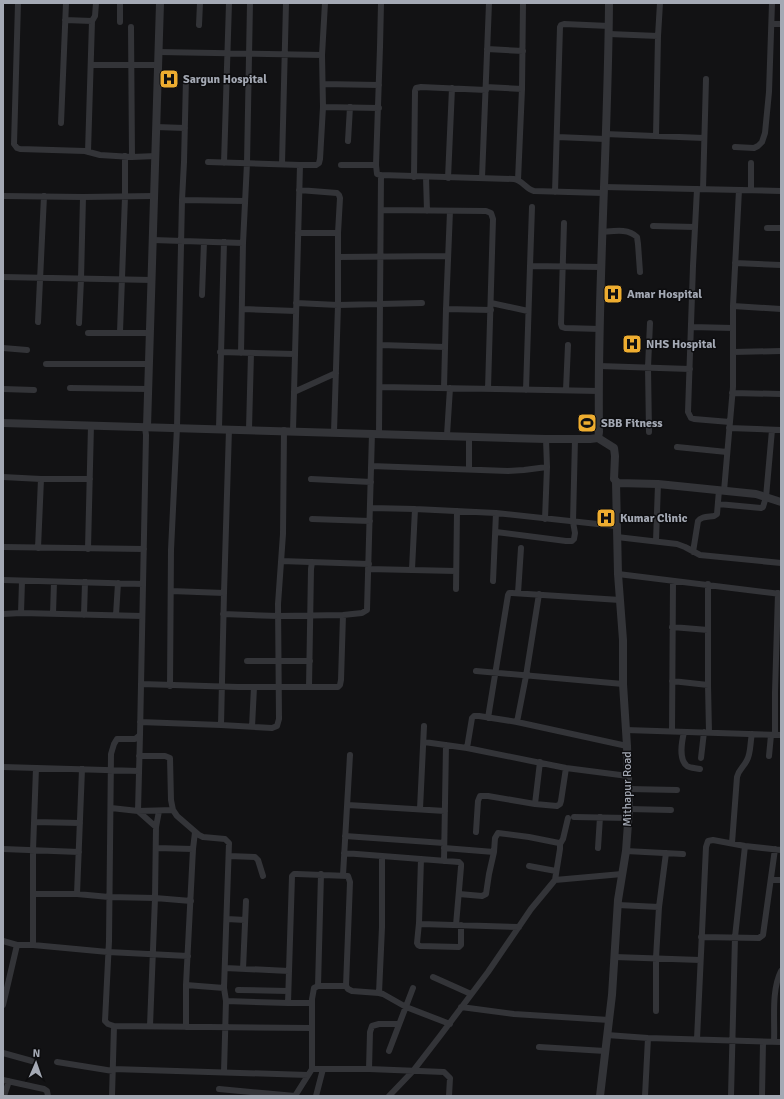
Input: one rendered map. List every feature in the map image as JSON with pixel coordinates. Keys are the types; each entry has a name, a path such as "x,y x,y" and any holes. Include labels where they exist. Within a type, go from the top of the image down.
{"street":[{"path":"18,3 14,144 17,148 84,150 100,156 156,156"},
{"path":"61,123 66,3"},
{"path":"88,152 92,21 95,16 96,3"},
{"path":"120,3 120,22"},
{"path":"156,827 138,811 146,427 149,389 160,3"},
{"path":"199,25 200,3"},
{"path":"224,163 229,3"},
{"path":"242,353 243,243 247,163 250,3"},
{"path":"282,164 286,3"},
{"path":"208,162 300,165 318,164 320,162 323,107 322,55 325,3"},
{"path":"381,3 379,108 376,165 376,173 378,175 518,180 531,190 555,192 700,189 781,191"},
{"path":"482,178 489,3"},
{"path":"518,180 522,89 523,3"},
{"path":"3,423 219,428 546,439 598,438 601,267 609,3"},
{"path":"656,136 660,3"},
{"path":"735,147 754,148 758,146 764,138 770,92 772,3"},
{"path":"65,20 92,21"},
{"path":"555,192 560,27 564,24 658,36"},
{"path":"772,24 781,24"},
{"path":"131,27 132,157"},
{"path":"487,49 523,51"},
{"path":"159,52 322,55"},
{"path":"91,65 158,65"},
{"path":"170,686 171,550 178,427 181,241 186,78"},
{"path":"706,79 704,138 695,227 688,412 691,418 730,425 781,430"},
{"path":"323,84 379,85"},
{"path":"414,177 416,88 522,89"},
{"path":"448,178 452,88"},
{"path":"323,107 379,108"},
{"path":"348,141 350,107"},
{"path":"156,127 185,128"},
{"path":"557,137 656,136 704,138"},
{"path":"120,332 125,156"},
{"path":"751,163 751,190"},
{"path":"292,431 300,165"},
{"path":"341,165 376,165"},
{"path":"223,614 278,616 343,615 362,613 367,610 371,466 376,433 380,387 381,176"},
{"path":"426,177 427,211"},
{"path":"299,190 333,192 340,195 334,432"},
{"path":"693,552 698,521 700,518 714,516 717,514 727,452 732,393 733,306 739,190"},
{"path":"3,196 154,196"},
{"path":"38,322 44,196"},
{"path":"79,324 83,197"},
{"path":"182,200 245,201"},
{"path":"526,390 532,207"},
{"path":"381,210 486,211 491,213 493,216 488,389"},
{"path":"447,435 445,347 450,211"},
{"path":"564,223 562,327 600,329"},
{"path":"653,226 695,227"},
{"path":"767,228 781,228"},
{"path":"602,232 629,231 637,237 640,272"},
{"path":"298,233 338,232"},
{"path":"153,240 243,243"},
{"path":"202,294 204,242"},
{"path":"219,428 224,242"},
{"path":"338,257 448,256"},
{"path":"735,263 781,266"},
{"path":"530,266 601,267"},
{"path":"3,277 152,280"},
{"path":"296,303 338,305 422,303"},
{"path":"491,303 528,311"},
{"path":"733,306 781,308"},
{"path":"243,309 296,311"},
{"path":"446,309 490,310"},
{"path":"649,432 648,367 650,322"},
{"path":"691,327 733,328"},
{"path":"88,333 150,333"},
{"path":"380,345 445,347"},
{"path":"566,390 568,345"},
{"path":"3,348 27,350"},
{"path":"733,352 781,351"},
{"path":"220,352 295,354"},
{"path":"249,429 251,353"},
{"path":"46,364 149,364"},
{"path":"599,366 690,368"},
{"path":"294,392 336,373"},
{"path":"380,387 599,391"},
{"path":"70,388 149,389"},
{"path":"3,389 34,390"},
{"path":"732,393 781,394"},
{"path":"88,549 91,425"},
{"path":"221,725 229,429"},
{"path":"140,722 272,728 277,726 279,719 278,616 283,534 284,430"},
{"path":"718,504 761,508 764,505 772,430"},
{"path":"469,436 469,469"},
{"name":"Mithapur Road","path":"598,438 614,448 615,456 614,479 616,482 618,574 623,640 623,684 629,789 626,851 618,905 612,995 600,1096"},
{"path":"545,519 547,466 546,439"},
{"path":"496,532 566,541 572,541 574,539 575,439"},
{"path":"677,447 727,452"},
{"path":"371,466 516,470 547,466"},
{"path":"3,477 90,479"},
{"path":"38,548 41,479"},
{"path":"311,479 371,482"},
{"path":"616,482 621,484 658,484 756,494 781,502"},
{"path":"656,541 658,484"},
{"path":"371,508 496,513 616,526"},
{"path":"412,569 415,509"},
{"path":"456,589 457,511"},
{"path":"493,581 496,513"},
{"path":"312,519 370,521"},
{"path":"617,537 677,544 700,555 781,563"},
{"path":"3,547 144,549"},
{"path":"518,593 521,548"},
{"path":"281,561 456,571"},
{"path":"309,687 312,562"},
{"path":"618,574 779,593 776,735 769,756"},
{"path":"3,580 143,584"},
{"path":"21,613 22,581"},
{"path":"672,731 673,581"},
{"path":"53,614 54,582"},
{"path":"84,615 85,582"},
{"path":"116,615 118,583"},
{"path":"701,758 707,732 708,584"},
{"path":"171,591 224,593"},
{"path":"488,718 506,597 509,593 620,600"},
{"path":"517,722 539,594"},
{"path":"3,614 21,613 142,616"},
{"path":"141,684 170,686 336,687 340,685 341,680 343,615"},
{"path":"672,627 708,630"},
{"path":"247,661 310,661"},
{"path":"476,671 623,684"},
{"path":"672,681 708,685"},
{"path":"252,727 254,687"},
{"path":"467,748 472,718 474,716 517,722 627,746"},
{"path":"420,809 424,726"},
{"path":"626,730 776,735"},
{"path":"684,732 681,753 684,762 688,766 700,769"},
{"path":"732,844 737,777 738,772 748,758 752,734"},
{"path":"140,735 135,739 117,739 112,748 110,897 106,1021 108,1024 114,1026 312,1028"},
{"path":"424,742 467,748 566,768 628,776"},
{"path":"444,860 446,745"},
{"path":"343,875 350,755"},
{"path":"139,756 165,756 170,758 171,800 173,810 177,816 195,832 203,836 227,840 229,845 224,988 226,1001 224,1072"},
{"path":"535,804 540,762"},
{"path":"3,767 139,771"},
{"path":"33,945 32,894 36,768"},
{"path":"476,832 478,801 480,796 557,806 560,804 566,768"},
{"path":"77,894 82,769"},
{"path":"629,789 677,790"},
{"path":"348,805 445,811"},
{"path":"111,808 138,811 173,810"},
{"path":"629,809 671,810"},
{"path":"150,1026 156,827 159,811"},
{"path":"389,1096 413,1071 450,1024 531,909 555,880 560,844 571,817 628,818"},
{"path":"598,848 600,817"},
{"path":"34,822 80,823"},
{"path":"186,1027 186,986 195,832"},
{"path":"459,894 482,896 486,894 494,852 495,838 498,833 543,839 560,844"},
{"path":"345,836 444,845 494,852"},
{"path":"697,1039 701,937 706,848 708,841 713,840 778,850 771,880 763,935 759,938 701,937"},
{"path":"731,1096 736,938 745,846"},
{"path":"156,848 193,849"},
{"path":"3,849 79,852"},
{"path":"626,851 683,854"},
{"path":"344,853 382,857 444,860 459,862 461,864 459,894 459,925 461,945 459,947 420,946 417,943 421,859"},
{"path":"656,1011 656,958 659,907 666,853"},
{"path":"229,856 255,856 263,876"},
{"path":"378,993 382,927 382,857"},
{"path":"529,866 556,871"},
{"path":"288,1003 292,876 294,874 343,875 348,876 350,879 346,986"},
{"path":"318,986 321,874"},
{"path":"555,880 622,874"},
{"path":"771,880 781,880"},
{"path":"32,894 77,894 190,901"},
{"path":"243,969 246,900"},
{"path":"618,905 659,907"},
{"path":"227,919 245,920"},
{"path":"419,923 519,927"},
{"path":"3,941 17,945 188,956"},
{"path":"3,1005 17,945"},
{"path":"615,958 700,960"},
{"path":"225,968 289,971"},
{"path":"774,1042 776,987 781,971"},
{"path":"433,977 471,994"},
{"path":"186,986 224,988"},
{"path":"219,1089 295,1096 312,1069 312,1003 314,988 318,986 346,986 352,991 378,993 406,1007 450,1024"},
{"path":"389,1051 413,988"},
{"path":"238,990 288,992"},
{"path":"226,1001 312,1003"},
{"path":"461,1007 514,1014 609,1020"},
{"path":"369,1069 370,1032 372,1026 379,1024 399,1024"},
{"path":"112,1096 114,1026"},
{"path":"607,1035 648,1038 781,1042"},
{"path":"645,1096 648,1038"},
{"path":"762,1096 763,1042"},
{"path":"539,1047 605,1051"},
{"path":"3,1054 32,1061"},
{"path":"57,1062 113,1070 308,1075"},
{"path":"312,1069 369,1069 444,1072 450,1078 449,1096"},
{"path":"316,1096 324,1069"},
{"path":"4,1096 6,1080 44,1089 47,1091 48,1096"}],"place":[{"name":"Sargun Hospital","path":"169,79"},
{"name":"Amar Hospital","path":"613,294"},
{"name":"NHS Hospital","path":"632,344"},
{"name":"SBB Fitness","path":"587,423"},
{"name":"Kumar Clinic","path":"606,518"}]}
